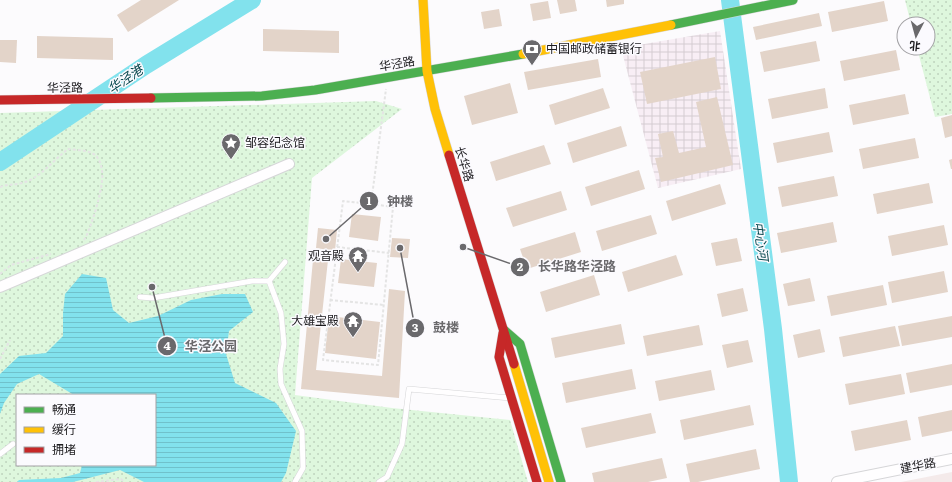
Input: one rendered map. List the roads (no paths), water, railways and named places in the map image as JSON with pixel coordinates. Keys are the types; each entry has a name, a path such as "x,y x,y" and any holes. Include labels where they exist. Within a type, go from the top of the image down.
{"street":[{"name":"长华路","path":"423,0 427,71 435,109 504,330 549,482"},
{"name":"华泾路","path":"0,100 262,96 322,89 530,53 793,0"},
{"path":"0,287 289,164"},
{"name":"长华路","path":"504,330 499,358 537,482"},
{"path":"504,330 520,344 561,482"},
{"name":"建华路","path":"837,482 952,460"}],"lane":[{"path":"268,281 285,262"},
{"path":"140,297 153,298 252,280 268,281"},
{"path":"268,281 281,313 284,344 280,369 281,384 302,431 303,468 296,482"},
{"path":"379,482 387,477 402,444 409,389 512,399"},
{"path":"0,454 13,444"}],"water":[{"path":"82,274 106,278 113,310 129,323 158,316 191,300 222,294 245,294 253,312 229,331 226,354 235,383 276,403 296,431 286,473 281,482 144,482 120,470 73,482 17,482 19,480 61,478 80,473 82,466 156,466 156,394 72,394 39,374 17,384 4,403 0,414 0,374 19,356 46,353 63,336 65,294"}],"waterway":[{"name":"华泾港","path":"0,162 146,65 252,0"},
{"name":"中心河","path":"730,0 773,329 789,482"}],"place":[{"name":"中国邮政储蓄银行","path":"532,66"},
{"name":"邹容纪念馆","path":"231,160"},
{"name":"钟楼","path":"326,239"},
{"name":"长华路华泾路","path":"463,247"},
{"name":"鼓楼","path":"400,248"},
{"name":"观音殿","path":"358,273"},
{"name":"华泾公园","path":"152,287"},
{"name":"大雄宝殿","path":"353,338"}]}
